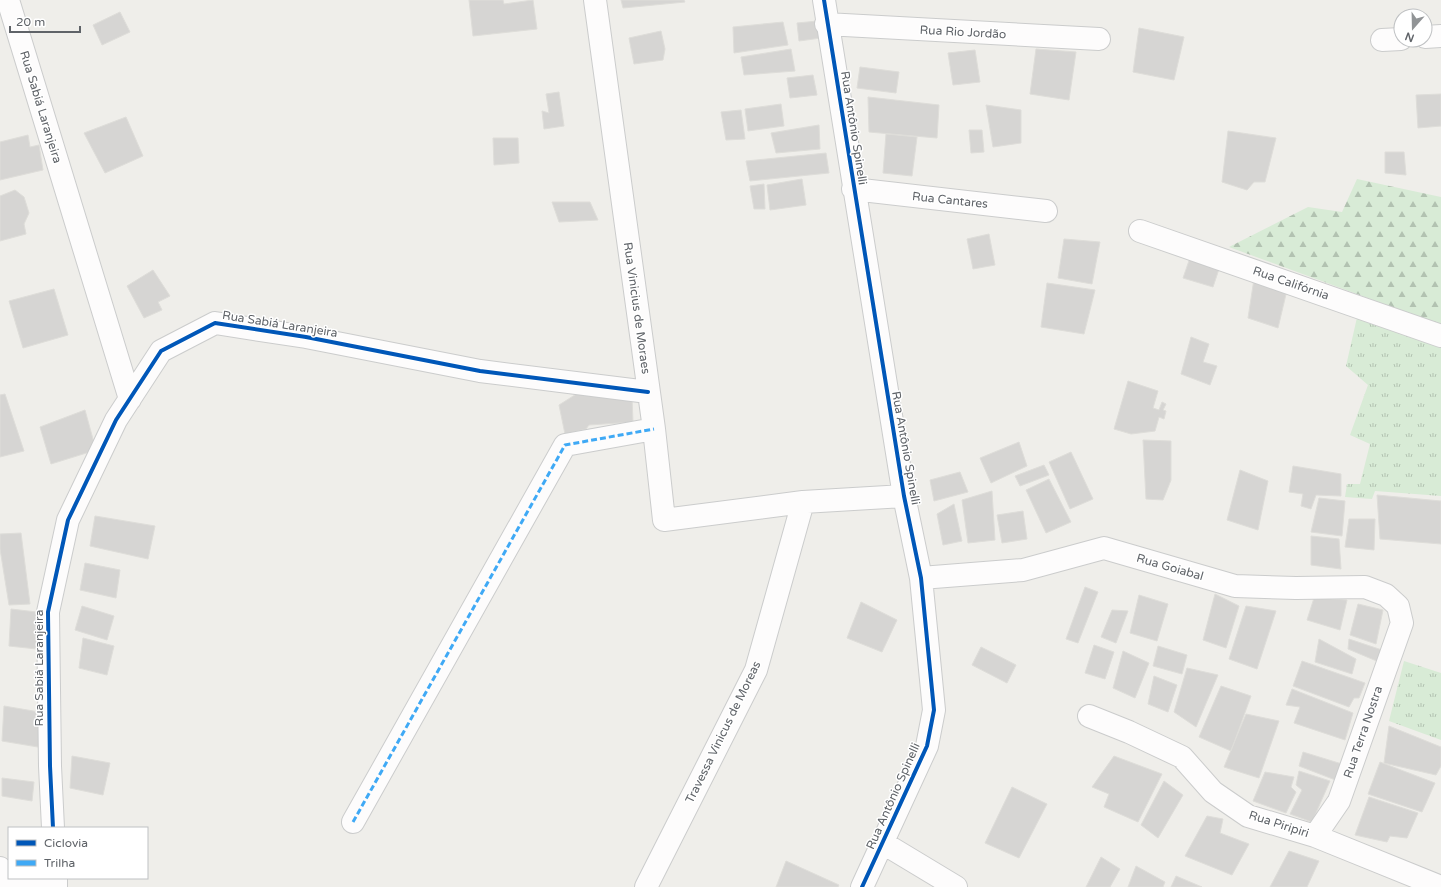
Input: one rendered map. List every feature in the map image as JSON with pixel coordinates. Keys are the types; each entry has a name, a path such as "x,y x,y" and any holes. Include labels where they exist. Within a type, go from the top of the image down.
{"street":[{"name":"Rua Sabiá Laranjeira","path":"8,0 130,399"},
{"name":"Rua Vinicius de Moraes","path":"595,0 654,429 664,520 803,502 904,496"},
{"name":"Rua Antônio Spinelli","path":"824,0 826,24 853,189 904,496 920,578 934,710 927,746 862,887"},
{"name":"Rua Rio Jordão","path":"826,24 1099,39"},
{"name":"Rua Cantares","path":"853,189 1046,211"},
{"name":"Rua Califórnia","path":"1140,231 1441,336"},
{"name":"Rua Sabiá Laranjeira","path":"53,827 50,766 48,612 68,520 116,420 161,352 215,324 306,337 480,371 648,392"},
{"path":"353,822 565,445 654,429"},
{"name":"Travessa Vinicus de Moreas","path":"646,887 756,670 803,502"},
{"name":"Rua Goiabal","path":"920,578 1023,570 1104,548 1235,586 1296,588 1365,587 1386,595 1398,606 1402,623"},
{"name":"Rua Terra Nostra","path":"1315,836 1339,801 1402,623"},
{"name":"Rua Piripiri","path":"1089,716 1129,732 1182,757 1212,792 1248,816 1315,836 1441,887"},
{"path":"883,843 956,887"},
{"path":"0,868 9,882 45,887"}],"green space":[{"path":"1357,179 1441,197 1441,325 1229,247 1308,207 1342,212"},
{"path":"1358,313 1441,347 1441,496 1375,491 1372,499 1345,497 1347,484 1360,484 1370,444 1350,435 1368,385 1346,366"},
{"path":"1404,661 1441,673 1441,740 1389,721"}],"building":[{"path":"469,0 503,0 504,4 533,0 537,29 473,36"},
{"path":"621,0 684,0 685,2 623,8"},
{"path":"120,12 130,32 102,45 93,25"},
{"path":"818,21 821,38 799,41 797,23"},
{"path":"783,22 788,45 734,53 733,27"},
{"path":"1139,28 1184,37 1174,80 1133,72"},
{"path":"661,31 665,49 663,60 634,64 629,38"},
{"path":"791,49 795,71 744,75 741,57"},
{"path":"1036,49 1076,52 1069,100 1030,94"},
{"path":"975,50 980,82 953,85 948,53"},
{"path":"860,67 899,72 896,93 857,88"},
{"path":"813,75 817,95 790,98 787,78"},
{"path":"559,92 564,126 544,129 542,111 549,113 546,94"},
{"path":"1441,94 1441,126 1418,128 1416,95"},
{"path":"868,97 939,105 937,138 869,132"},
{"path":"781,104 784,126 748,131 745,109"},
{"path":"986,105 1021,110 1021,143 993,147"},
{"path":"741,110 745,139 726,140 721,112"},
{"path":"126,117 143,156 105,173 84,133"},
{"path":"819,125 820,149 776,153 771,133"},
{"path":"969,130 982,130 984,152 971,153"},
{"path":"1228,131 1276,138 1265,182 1254,182 1247,190 1222,182"},
{"path":"886,134 917,137 912,176 883,173"},
{"path":"28,135 30,147 39,145 43,170 0,180 0,142"},
{"path":"493,138 518,138 519,163 494,165"},
{"path":"1385,152 1404,152 1406,175 1385,173"},
{"path":"826,153 829,173 750,181 746,161"},
{"path":"802,179 806,205 770,210 767,185"},
{"path":"764,184 765,209 754,209 750,186"},
{"path":"15,190 24,197 29,213 24,224 26,234 0,241 0,196"},
{"path":"552,202 590,202 598,220 559,222"},
{"path":"989,234 995,265 973,269 967,239"},
{"path":"1064,239 1100,242 1092,284 1058,278"},
{"path":"1192,252 1221,263 1213,287 1183,278"},
{"path":"153,270 170,296 158,302 162,310 144,318 127,286"},
{"path":"1254,279 1287,290 1278,328 1248,318"},
{"path":"1047,283 1095,290 1084,334 1041,327"},
{"path":"54,289 68,335 23,348 9,301"},
{"path":"1191,337 1209,344 1203,362 1217,366 1210,385 1181,374"},
{"path":"1128,381 1158,391 1153,408 1159,410 1162,402 1166,404 1163,410 1166,411 1164,419 1159,417 1155,431 1131,434 1114,429"},
{"path":"578,393 632,398 633,422 589,425 586,429 565,434 559,405"},
{"path":"5,394 24,451 0,457 0,395"},
{"path":"85,410 96,450 51,464 40,427"},
{"path":"1143,440 1171,441 1171,480 1163,500 1146,499"},
{"path":"1019,442 1027,466 991,483 980,458"},
{"path":"1071,452 1093,499 1070,509 1049,462"},
{"path":"1044,465 1049,475 1020,486 1015,476"},
{"path":"1293,466 1341,474 1341,496 1316,495 1311,509 1301,506 1303,494 1289,492"},
{"path":"1240,470 1268,481 1258,530 1227,520"},
{"path":"960,472 968,492 934,501 930,480"},
{"path":"1049,479 1071,522 1046,533 1026,490"},
{"path":"992,491 995,540 968,543 962,500"},
{"path":"1377,495 1441,501 1441,544 1380,539"},
{"path":"1319,498 1345,501 1342,536 1311,532"},
{"path":"954,504 962,541 943,545 937,514"},
{"path":"1023,511 1027,539 1002,543 997,515"},
{"path":"95,516 155,526 148,559 90,546"},
{"path":"1349,519 1375,519 1374,550 1345,547"},
{"path":"21,533 30,604 9,605 0,549 0,534"},
{"path":"1311,536 1339,539 1341,569 1311,565"},
{"path":"85,563 120,570 116,598 80,590"},
{"path":"1085,587 1098,592 1078,643 1066,639"},
{"path":"1215,594 1239,606 1226,648 1203,640"},
{"path":"1139,595 1168,604 1157,641 1130,633"},
{"path":"1314,598 1347,600 1340,630 1307,620"},
{"path":"861,602 897,620 882,652 847,638"},
{"path":"1358,604 1383,610 1376,644 1350,635"},
{"path":"82,606 114,616 107,640 75,630"},
{"path":"1246,606 1276,611 1257,669 1229,659"},
{"path":"11,609 45,613 46,650 9,646"},
{"path":"1112,610 1128,611 1116,643 1101,637"},
{"path":"83,638 114,646 107,675 79,668"},
{"path":"1319,639 1356,659 1352,674 1315,662"},
{"path":"1349,639 1382,650 1379,662 1348,649"},
{"path":"1094,645 1114,652 1105,679 1085,673"},
{"path":"1158,646 1187,655 1182,674 1153,666"},
{"path":"981,647 1016,665 1007,683 972,665"},
{"path":"1123,651 1149,663 1135,698 1113,688"},
{"path":"1302,661 1365,683 1359,698 1354,698 1349,707 1293,686"},
{"path":"1187,668 1218,675 1196,727 1174,712"},
{"path":"1154,676 1177,685 1168,712 1148,704"},
{"path":"1221,686 1251,696 1231,751 1199,737"},
{"path":"1292,689 1353,713 1345,740 1294,723 1300,707 1286,705"},
{"path":"4,706 45,713 38,747 2,741"},
{"path":"1246,714 1279,721 1259,778 1224,767"},
{"path":"1389,726 1441,747 1441,766 1436,775 1384,763"},
{"path":"1303,752 1342,764 1338,781 1299,766"},
{"path":"72,756 110,763 103,795 70,788"},
{"path":"1114,756 1162,774 1138,822 1104,807 1109,794 1092,787"},
{"path":"1380,762 1435,783 1422,812 1368,794"},
{"path":"1299,771 1330,781 1312,822 1290,814 1302,790 1296,785"},
{"path":"1265,772 1294,777 1291,787 1296,792 1286,813 1253,801"},
{"path":"2,778 34,782 32,801 2,796"},
{"path":"1164,781 1183,795 1158,838 1141,825"},
{"path":"1012,787 1047,804 1019,858 985,843"},
{"path":"1369,797 1418,813 1407,838 1390,836 1387,842 1355,835"},
{"path":"1207,816 1223,819 1220,833 1249,844 1232,875 1185,856"},
{"path":"1289,851 1319,861 1307,887 1270,887"},
{"path":"1101,857 1120,869 1110,887 1086,887"},
{"path":"786,861 839,885 838,887 776,887"},
{"path":"1136,866 1165,882 1163,887 1128,887"},
{"path":"1176,876 1202,887 1171,887"}],"marked path":[{"path":"353,822 565,445 654,429"}],"cycle path":[{"path":"824,0 904,496 921,578 934,710 927,746 862,887"},
{"path":"53,827 50,766 48,612 68,520 116,420 161,351 215,323 306,337 480,371 648,392"}]}
